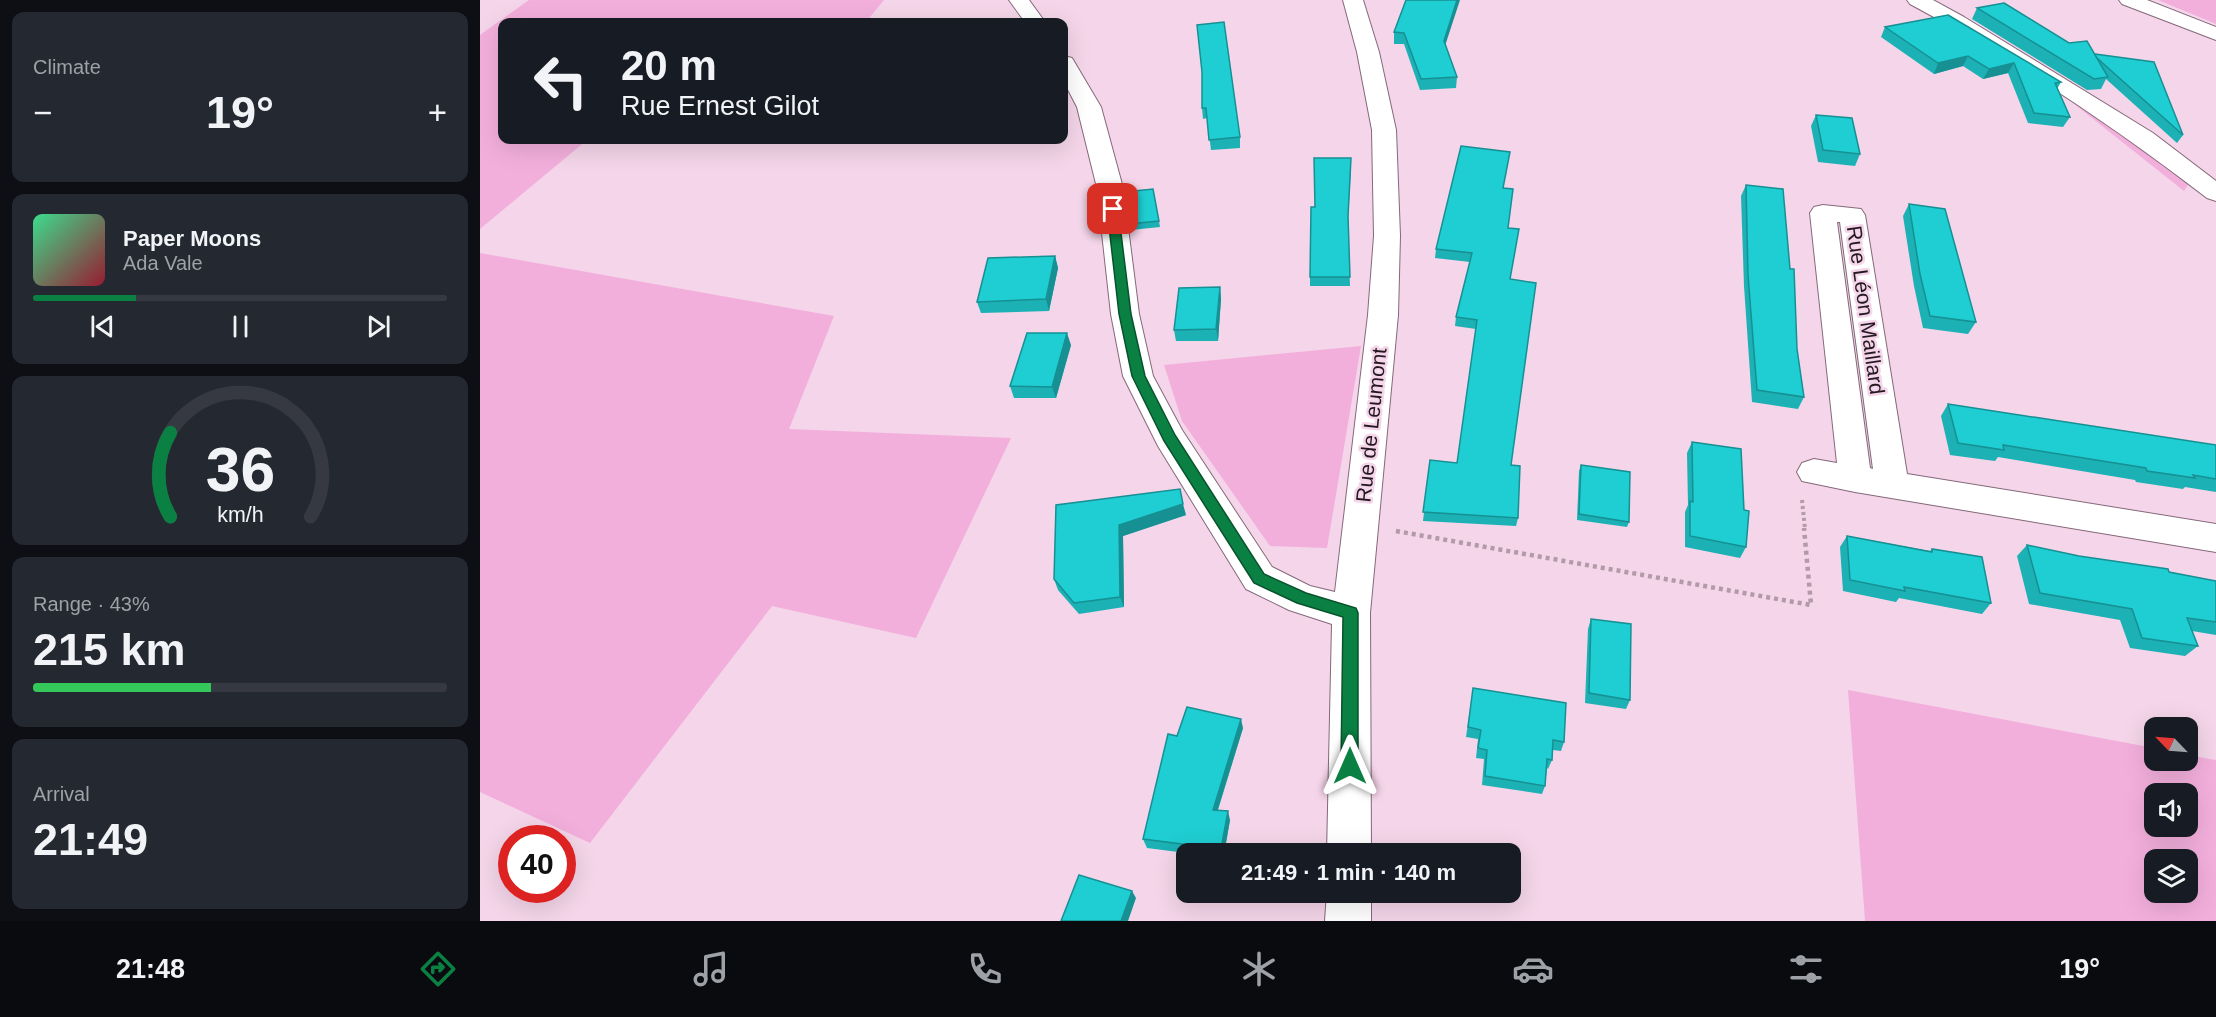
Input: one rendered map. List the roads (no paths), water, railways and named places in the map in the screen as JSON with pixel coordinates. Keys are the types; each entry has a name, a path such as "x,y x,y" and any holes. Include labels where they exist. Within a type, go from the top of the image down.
{"street":[{"path":"1020,0 1032,18"},
{"name":"Rue de Leumont","path":"1349,843 1351,613 1383,315 1387,236 1384,130 1368,52 1353,0"},
{"path":"1917,0 1957,21 2144,138 2216,193"},
{"path":"2129,0 2216,34"},
{"path":"1068,70 1089,107 1110,188 1125,314 1138,376 1169,437 1259,578 1302,599 1351,613"},
{"name":"Rue Léon Maillard","path":"1855,479 1823,213 1852,215 1892,485"},
{"path":"1814,472 2216,538"},
{"path":"1348,921 1349,903"}]}
